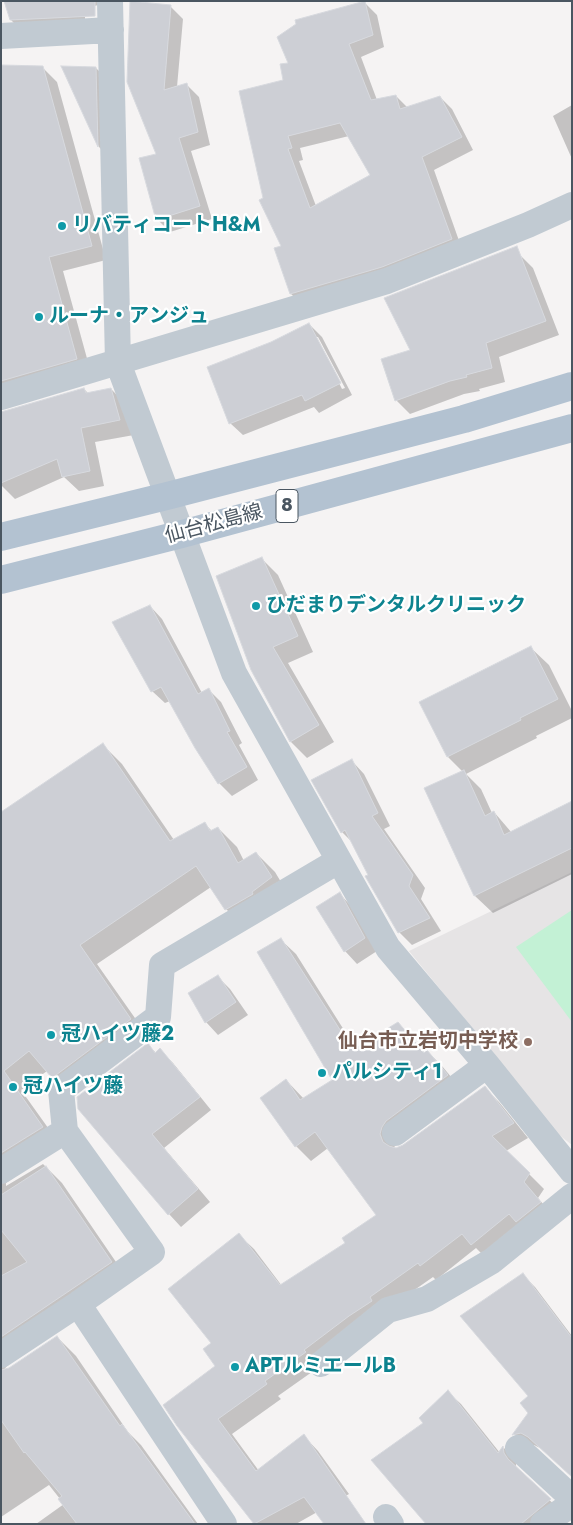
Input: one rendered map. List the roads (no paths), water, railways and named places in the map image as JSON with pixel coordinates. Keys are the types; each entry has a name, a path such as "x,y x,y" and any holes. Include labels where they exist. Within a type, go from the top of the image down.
{"main road":[{"name":"仙台松島線","path":"1,537 464,419 572,386"},
{"name":"仙台松島線","path":"1,580 182,534 572,428"}],"street":[{"path":"110,1 118,363 234,673 388,948 572,1171"},
{"path":"1,36 111,30"},
{"path":"1,397 387,281 528,225 572,205"},
{"path":"1,1355 152,1252 65,1131 61,1090 158,1017 162,966 338,861"},
{"path":"396,1133 486,1066"},
{"path":"1,1171 65,1131"},
{"path":"321,1364 388,1310 427,1299 492,1261 572,1196"},
{"path":"78,1304 224,1524"},
{"path":"518,1448 572,1498"},
{"path":"543,1524 572,1504"}],"place":[{"name":"リバティコートH&M","path":"62,226"},
{"name":"ルーナ・アンジュ","path":"39,317"},
{"name":"ひだまりデンタルクリニック","path":"256,606"},
{"name":"冠ハイツ藤2","path":"51,1035"},
{"name":"仙台市立岩切中学校","path":"528,1042"},
{"name":"パルシティ1","path":"322,1073"},
{"name":"冠ハイツ藤","path":"13,1087"},
{"name":"APTルミエールB","path":"235,1367"}]}
